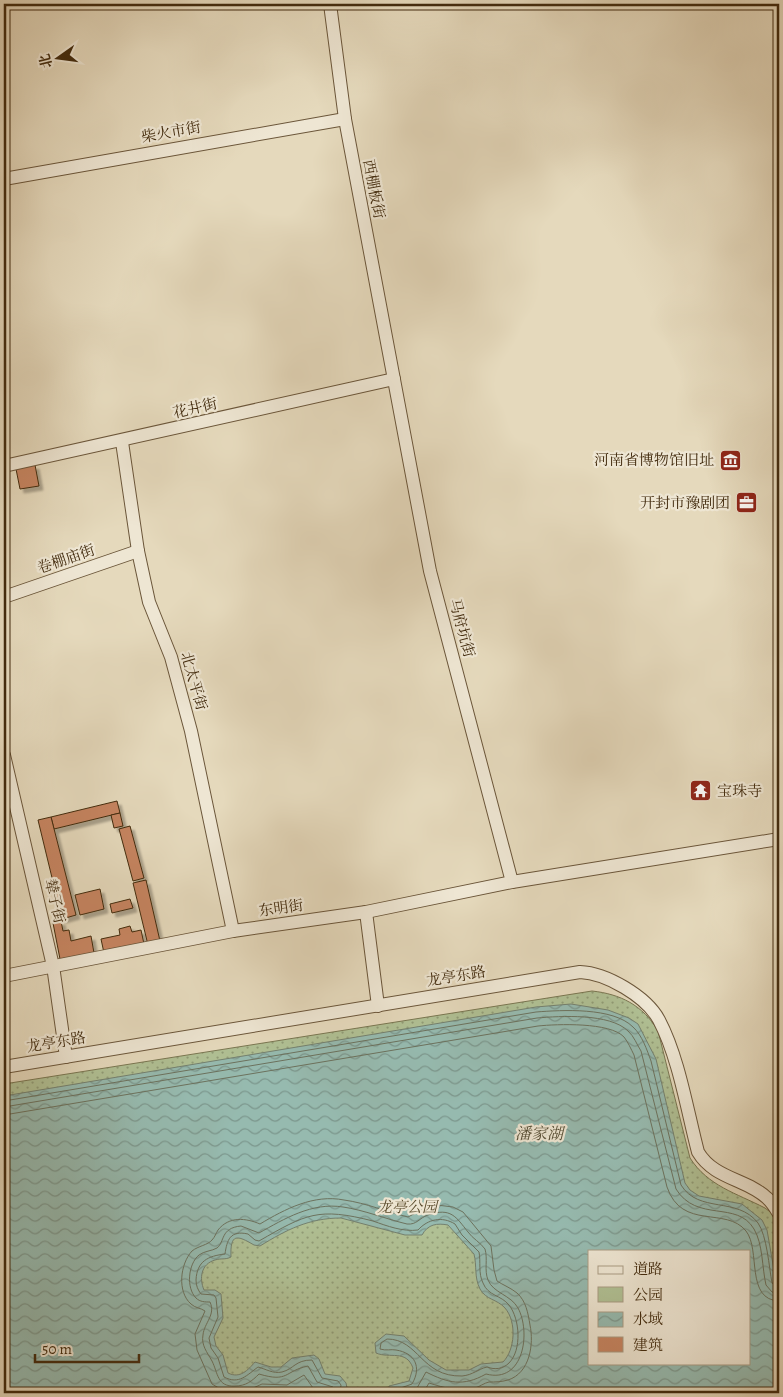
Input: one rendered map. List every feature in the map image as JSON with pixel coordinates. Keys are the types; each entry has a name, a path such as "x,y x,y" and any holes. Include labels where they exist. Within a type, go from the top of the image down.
{"street":[{"name":"西棚板街","path":"330,4 345,119 394,379"},
{"name":"柴火市街","path":"4,179 345,119"},
{"name":"花井街","path":"4,466 122,442 394,379"},
{"name":"马府坑街","path":"394,379 430,571 512,882"},
{"name":"北太平街","path":"122,442 138,551 149,602 171,657 191,731 233,931"},
{"name":"卷棚庙街","path":"4,597 138,551"},
{"name":"辇子街","path":"4,755 53,966 66,1057"},
{"name":"东明街","path":"4,976 233,931 366,912 512,882 779,839"},
{"path":"366,912 378,1006"},
{"name":"龙亭东路","path":"4,1067 580,972 592,973 622,986 658,1018 669,1044 698,1152 702,1159 710,1167 767,1197 779,1214"}],"green space":[{"name":"潘家湖","path":"592,991 612,995 630,1002 652,1022 658,1031 690,1158 705,1176 723,1188 765,1208 773,1214 779,1235 779,1393 4,1393 4,1084"}],"water":[{"name":"潘家湖","path":"571,1004 608,1010 629,1018 638,1024 656,1059 685,1183 690,1190 699,1196 742,1204 762,1220 767,1230 779,1299 779,1393 388,1393 389,1386 409,1381 413,1368 410,1362 402,1356 376,1353 375,1343 386,1334 404,1336 429,1360 446,1370 469,1370 481,1364 503,1362 510,1350 513,1328 505,1308 482,1293 477,1280 474,1254 448,1225 433,1225 422,1235 405,1235 341,1218 318,1220 298,1226 260,1246 236,1238 233,1240 231,1257 210,1262 202,1272 202,1281 204,1290 215,1290 221,1294 223,1318 214,1337 216,1346 223,1355 228,1373 232,1375 240,1374 247,1371 255,1362 271,1367 281,1367 292,1358 314,1355 319,1359 325,1374 340,1376 346,1383 347,1388 343,1393 4,1393 4,1096 536,1007"}],"building":[{"path":"35,465 39,486 20,489 16,469"},
{"path":"117,801 120,813 54,829 51,817"},
{"path":"120,813 123,826 114,828 111,815"},
{"path":"51,817 76,915 62,919 38,820"},
{"path":"130,826 144,878 133,881 119,829"},
{"path":"146,880 160,941 148,945 133,883"},
{"path":"100,889 104,909 80,915 75,895"},
{"path":"130,899 133,908 112,913 110,904"},
{"path":"61,921 63,931 69,930 71,941 91,936 94,953 60,959 53,923"},
{"path":"130,926 132,932 141,930 144,944 104,953 101,939 120,935 119,929"}],"place":[{"name":"河南省博物馆旧址","path":"730,460"},
{"name":"开封市豫剧团","path":"746,503"},
{"name":"宝珠寺","path":"701,791"}],"park label":[{"name":"龙亭公园","path":"407,1207"}]}
